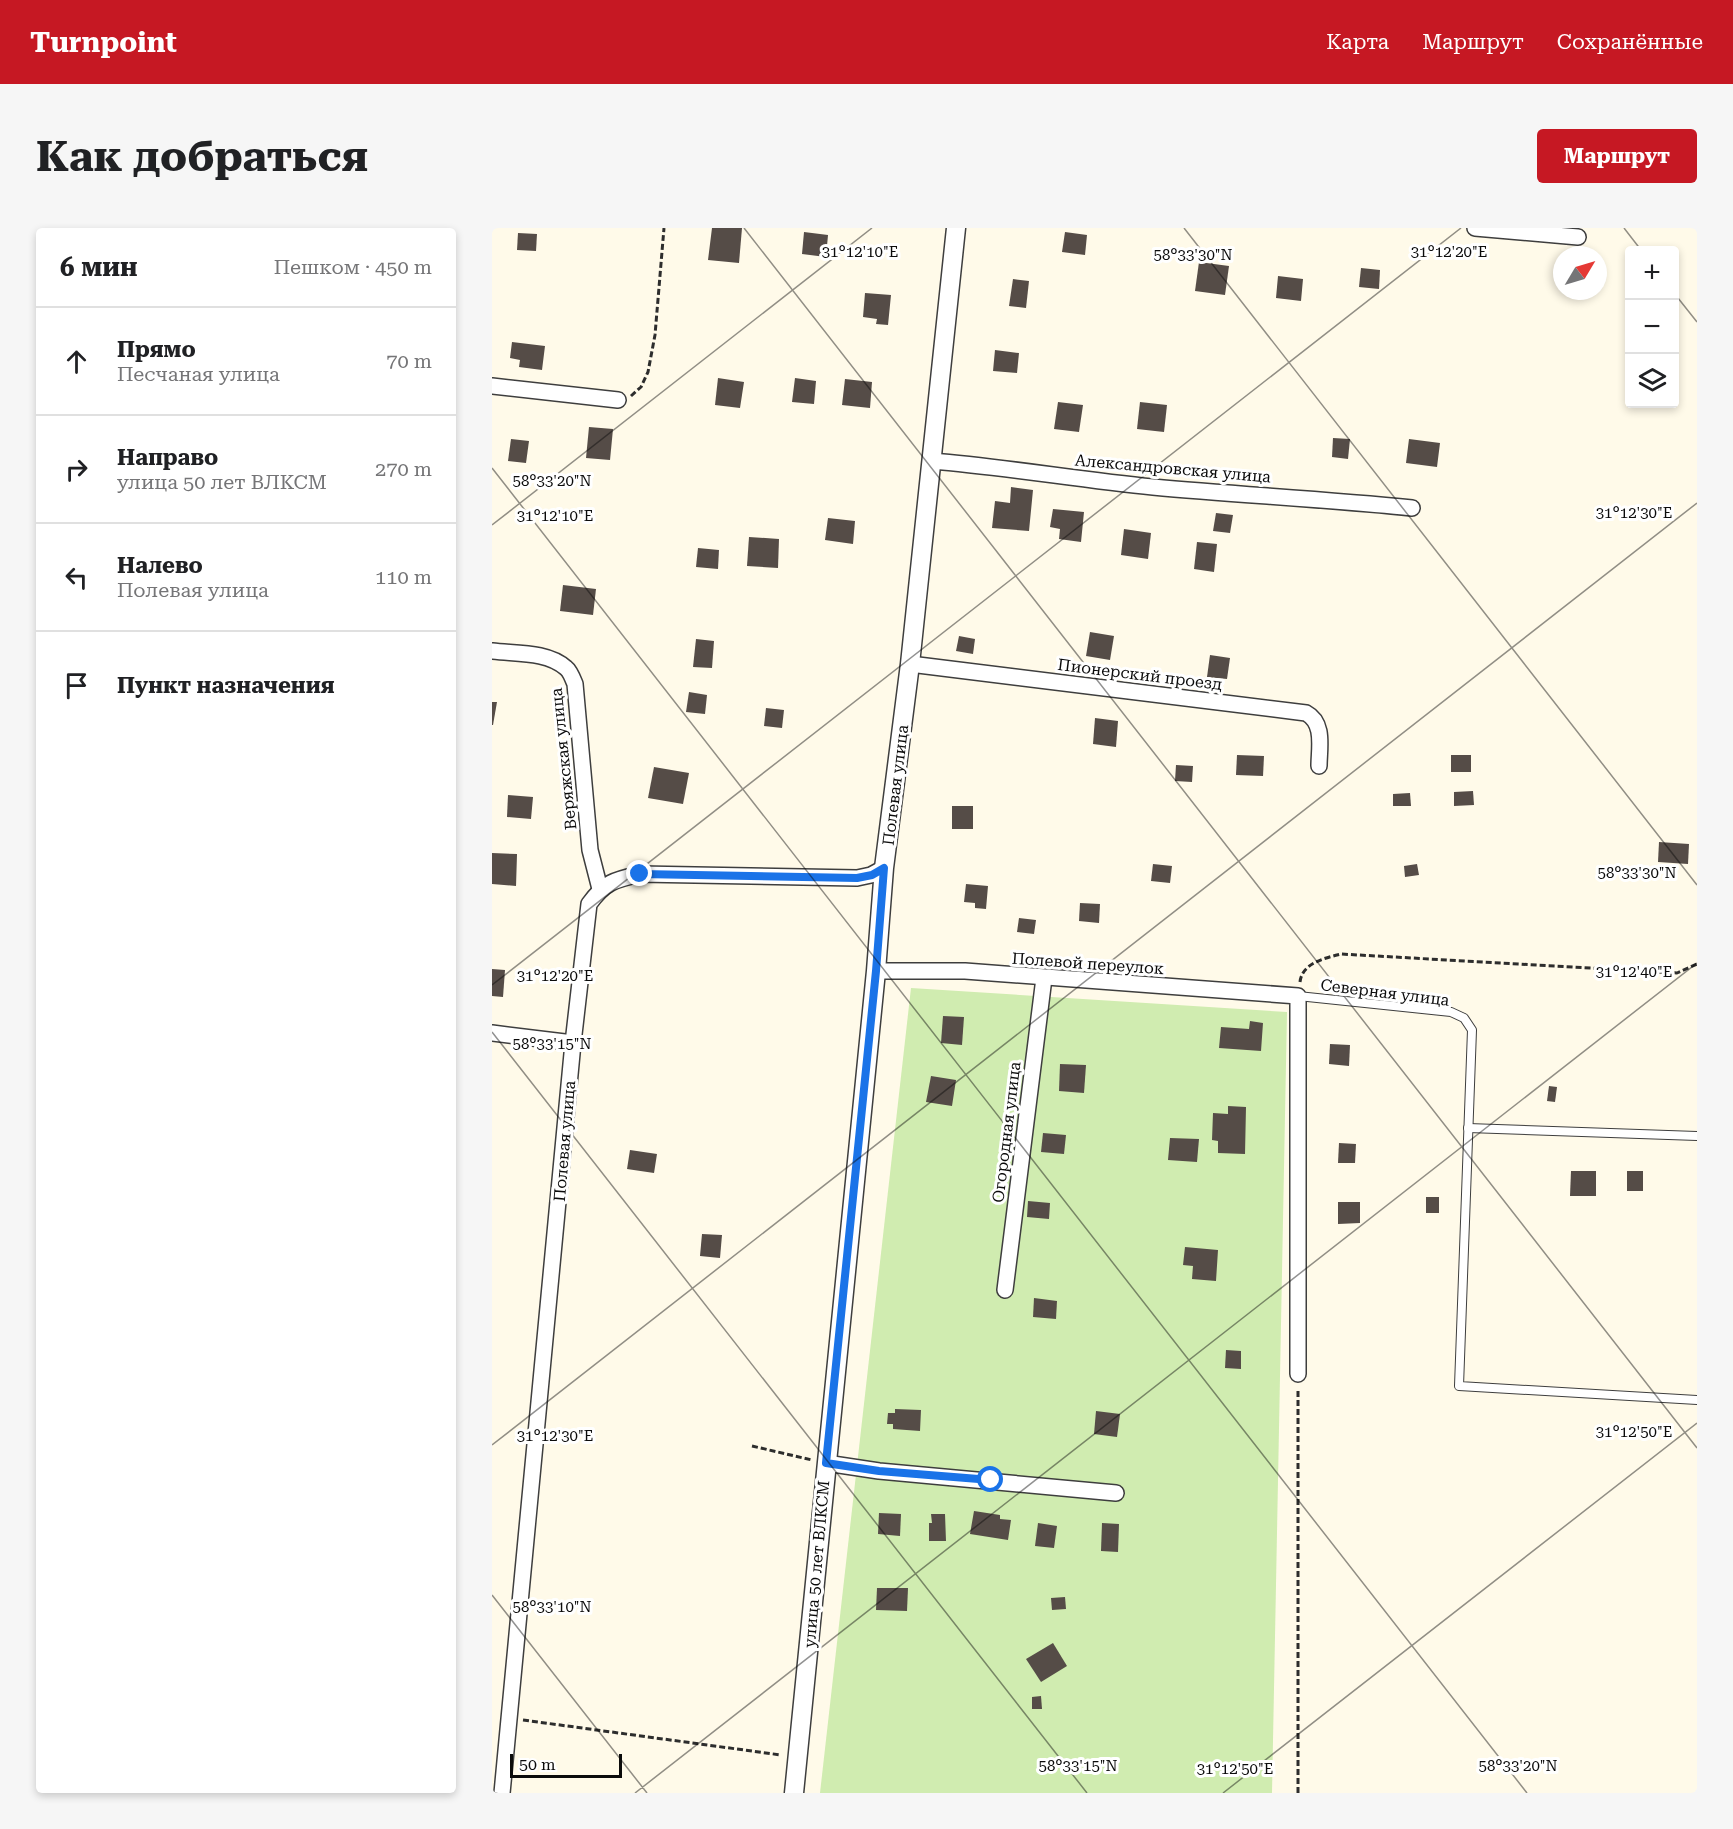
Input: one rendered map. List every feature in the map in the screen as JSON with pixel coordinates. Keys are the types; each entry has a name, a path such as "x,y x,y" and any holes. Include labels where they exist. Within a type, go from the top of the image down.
{"street":[{"name":"Полевая улица","path":"502,1793 573,1043 589,904 600,889 613,880 640,874 857,878 872,875 884,868 910,664 956,228"},
{"path":"1475,228 1578,237"},
{"path":"492,386 618,400"},
{"name":"Александровская улица","path":"932,461 1153,487 1412,508"},
{"name":"Веряжская улица","path":"492,651 539,656 556,661 568,669 575,684 590,850 600,889"},
{"name":"Пионерский проезд","path":"910,664 1306,713 1313,716 1318,723 1319,766"},
{"name":"улица 50 лет ВЛКСМ","path":"794,1793 876,971 884,868"},
{"name":"Полевой переулок","path":"876,971 965,971 1298,996"},
{"name":"Огородная улица","path":"1005,1290 1044,978"},
{"path":"1298,996 1298,1374"},
{"path":"492,1033 573,1043"},
{"path":"826,1463 879,1471 1116,1493"}],"lane":[{"name":"Северная улица","path":"1298,996 1451,1012 1464,1018 1472,1030 1459,1386 1697,1400"},
{"path":"1468,1128 1697,1136"}],"path":[{"path":"618,400 632,395 641,387 648,372 655,335 664,228"},
{"path":"1298,996 1300,977 1316,961 1341,954 1677,973 1697,964"},
{"path":"1298,1374 1298,1793"},
{"path":"752,1446 826,1463"},
{"path":"509,1718 798,1757"}],"green space":[{"path":"911,988 1287,1012 1272,1793 820,1793"}],"building":[{"path":"712,228 742,228 739,263 708,260"},
{"path":"804,232 828,235 826,257 802,254"},
{"path":"1065,232 1087,235 1085,255 1062,252"},
{"path":"518,233 537,234 536,251 517,250"},
{"path":"1199,262 1229,266 1225,295 1195,291"},
{"path":"1361,268 1380,270 1379,289 1359,287"},
{"path":"1278,276 1303,279 1301,301 1276,298"},
{"path":"1013,279 1029,281 1026,308 1009,306"},
{"path":"865,293 891,295 888,325 876,324 877,319 863,317"},
{"path":"512,342 545,346 542,370 519,367 520,360 510,358"},
{"path":"995,350 1019,353 1017,373 993,371"},
{"path":"718,378 744,382 740,408 715,405"},
{"path":"795,378 816,381 814,404 792,402"},
{"path":"845,379 872,382 870,408 842,405"},
{"path":"1058,402 1083,405 1079,432 1054,429"},
{"path":"1140,402 1167,405 1164,432 1137,429"},
{"path":"589,427 613,429 610,460 586,458"},
{"path":"1333,438 1350,439 1348,459 1332,457"},
{"path":"511,439 529,441 526,463 508,461"},
{"path":"1409,439 1440,443 1437,467 1406,463"},
{"path":"1011,487 1033,490 1029,531 992,528 995,501 1010,503"},
{"path":"1053,509 1084,512 1081,542 1059,539 1060,529 1050,527"},
{"path":"1216,513 1233,515 1230,533 1213,531"},
{"path":"828,518 855,521 853,544 825,540"},
{"path":"1124,529 1151,533 1148,559 1121,555"},
{"path":"749,537 779,539 778,568 747,566"},
{"path":"1197,542 1217,544 1214,572 1194,569"},
{"path":"698,548 719,550 718,569 696,567"},
{"path":"563,585 596,589 593,615 560,611"},
{"path":"1090,632 1114,636 1110,660 1086,656"},
{"path":"959,636 975,639 973,654 956,651"},
{"path":"696,639 714,641 712,668 693,667"},
{"path":"1210,655 1230,658 1227,679 1207,677"},
{"path":"689,692 707,695 705,714 686,712"},
{"path":"492,702 497,702 493,725 492,725"},
{"path":"766,708 784,710 782,728 764,726"},
{"path":"1095,718 1118,721 1116,747 1093,744"},
{"path":"1237,755 1264,756 1263,776 1236,775"},
{"path":"1451,755 1471,755 1471,772 1451,772"},
{"path":"1176,765 1193,766 1192,782 1175,781"},
{"path":"654,767 689,773 683,804 648,798"},
{"path":"1473,791 1474,805 1454,806 1454,792"},
{"path":"1410,793 1411,806 1393,806 1393,794"},
{"path":"508,795 533,797 531,819 507,817"},
{"path":"952,806 973,806 973,829 952,829"},
{"path":"1659,842 1689,844 1688,864 1658,862"},
{"path":"492,853 517,854 516,886 492,884"},
{"path":"1153,864 1172,866 1170,883 1151,881"},
{"path":"1417,864 1419,875 1405,877 1404,866"},
{"path":"966,884 988,886 986,909 975,908 975,903 964,902"},
{"path":"1080,903 1100,904 1099,923 1079,921"},
{"path":"1019,918 1036,920 1034,934 1017,932"},
{"path":"492,969 505,970 503,997 492,996"},
{"path":"943,1016 964,1017 962,1045 941,1043"},
{"path":"1250,1021 1263,1023 1261,1051 1219,1048 1221,1027 1249,1029"},
{"path":"1330,1044 1350,1045 1349,1066 1329,1064"},
{"path":"1060,1064 1086,1065 1084,1093 1059,1091"},
{"path":"931,1076 956,1080 952,1106 926,1102"},
{"path":"1549,1086 1557,1087 1555,1102 1547,1101"},
{"path":"1228,1106 1246,1107 1245,1154 1218,1153 1218,1141 1212,1140 1213,1113 1228,1114"},
{"path":"1043,1133 1066,1135 1064,1154 1041,1152"},
{"path":"1170,1138 1199,1139 1197,1162 1168,1160"},
{"path":"1339,1143 1356,1144 1355,1163 1338,1163"},
{"path":"630,1150 657,1154 654,1173 627,1169"},
{"path":"1571,1171 1596,1171 1596,1196 1570,1196"},
{"path":"1627,1171 1643,1171 1643,1191 1627,1191"},
{"path":"1426,1197 1439,1197 1439,1213 1426,1213"},
{"path":"1028,1201 1050,1203 1049,1219 1027,1217"},
{"path":"1338,1202 1360,1202 1360,1223 1338,1224"},
{"path":"702,1234 722,1235 720,1258 700,1256"},
{"path":"1185,1247 1218,1250 1216,1281 1192,1279 1193,1266 1183,1265"},
{"path":"1034,1298 1057,1301 1056,1319 1033,1317"},
{"path":"1226,1350 1241,1351 1241,1369 1225,1368"},
{"path":"895,1409 921,1410 920,1431 893,1429 893,1424 887,1424 888,1413 895,1413"},
{"path":"1096,1411 1120,1414 1117,1437 1094,1434"},
{"path":"974,1511 1000,1515 1000,1519 1011,1520 1008,1540 970,1534"},
{"path":"879,1513 901,1514 900,1536 878,1534"},
{"path":"931,1514 945,1514 946,1541 929,1541"},
{"path":"1038,1523 1057,1526 1054,1548 1035,1546"},
{"path":"1102,1523 1119,1524 1118,1552 1101,1551"},
{"path":"877,1588 908,1588 907,1611 876,1610"},
{"path":"1065,1597 1066,1609 1052,1610 1051,1598"},
{"path":"1053,1643 1067,1666 1041,1682 1026,1659"},
{"path":"1041,1696 1042,1709 1032,1709 1032,1697"}],"route":[{"path":"640,874 857,878 872,875 884,868 876,971 826,1463 879,1471 991,1480"}]}
